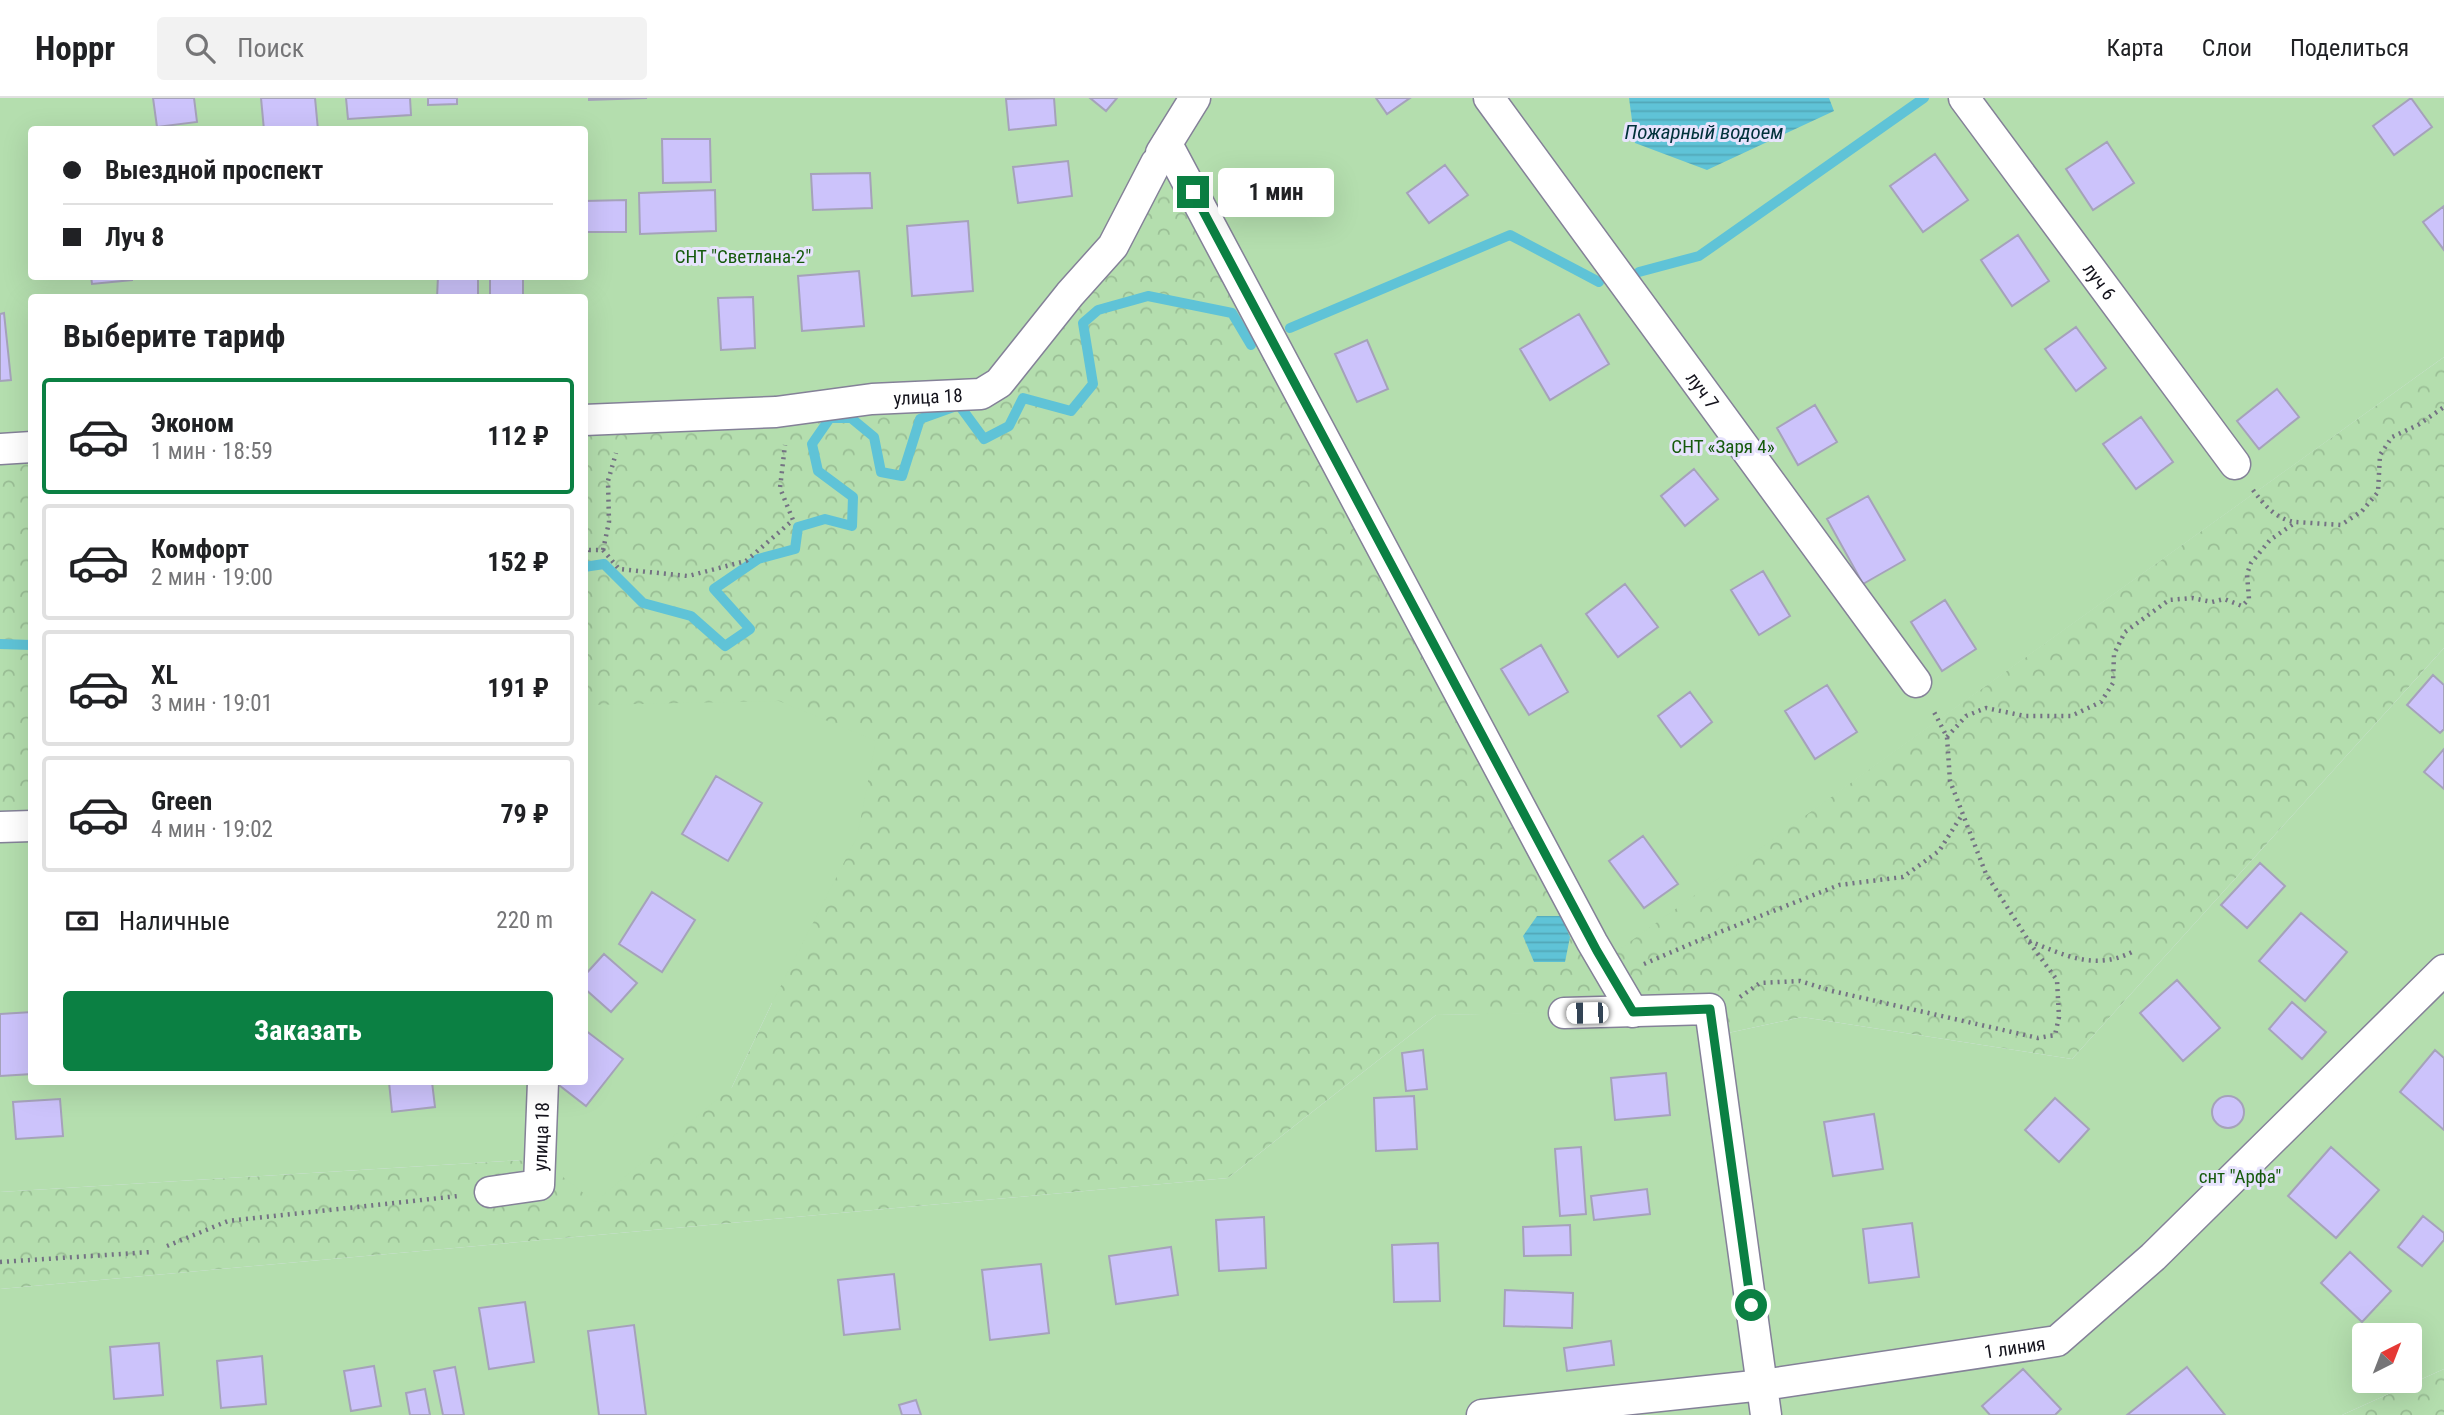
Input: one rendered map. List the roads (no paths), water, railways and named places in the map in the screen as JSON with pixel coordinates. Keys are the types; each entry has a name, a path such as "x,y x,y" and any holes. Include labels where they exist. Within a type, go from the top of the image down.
{"street":[{"name":"улица 18","path":"588,420 789,411 872,399 981,394 999,383 1070,294 1113,246 1161,153 1195,98"},
{"name":"луч 7","path":"1489,98 1916,682"},
{"name":"луч 6","path":"1964,98 2235,464"},
{"path":"1161,153 1633,1012"},
{"path":"0,449 28,447"},
{"path":"0,827 28,826"},
{"name":"1 линия","path":"1482,1415 1763,1385 2057,1341 2153,1256 2444,970"},
{"path":"1564,1013 1710,1009 1766,1415"},
{"name":"улица 18","path":"490,1192 539,1185 543,1085"}],"water":[{"name":"Пожарный водоем","path":"1629,98 1829,98 1834,111 1707,170 1635,143"},
{"path":"1537,916 1561,916 1570,937 1565,962 1534,962 1523,936"}],"waterway":[{"path":"1639,272 1699,256 1924,98"},
{"path":"1290,328 1510,235 1599,282"},
{"path":"588,566 604,564 643,603 691,616 725,646 750,629 714,589 758,559 795,549 798,527 825,519 852,526 853,497 818,471 812,444 830,418 851,418 874,437 881,472 902,476 920,419 959,405 984,439 1009,426 1023,398 1071,411 1093,384 1083,323 1098,310 1148,296 1232,313 1251,345"},
{"path":"0,644 28,645"}],"park label":[{"name":"СНТ \"Светлана-2\"","path":"743,256"},
{"name":"СНТ «Заря 4»","path":"1723,446"},
{"name":"снт \"Арфа\"","path":"2240,1176"}]}
